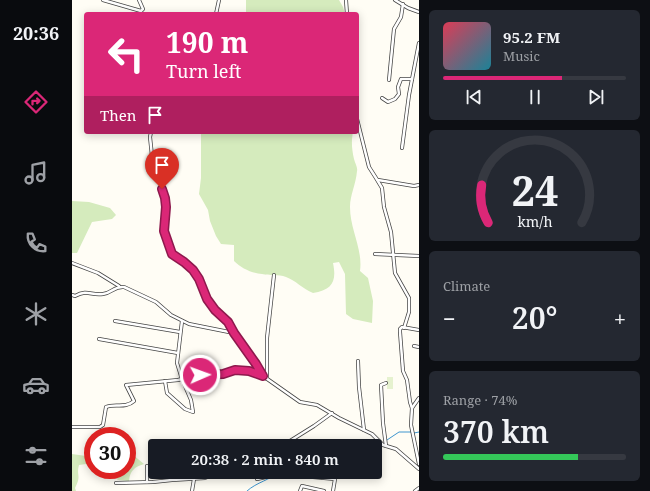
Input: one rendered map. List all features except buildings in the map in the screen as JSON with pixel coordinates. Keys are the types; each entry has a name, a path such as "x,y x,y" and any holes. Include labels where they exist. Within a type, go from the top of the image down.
{"street":[{"path":"103,0 138,11 142,10 139,0"},
{"path":"216,12 219,0"},
{"path":"346,0 347,12"},
{"path":"395,0 408,8 419,12"},
{"path":"389,80 394,29 401,17 403,4"},
{"path":"402,148 419,43"},
{"path":"382,98 388,102 395,99 399,94 398,87 401,79 412,79"},
{"path":"359,127 369,167 382,188 384,207 389,222 395,273 409,298 409,312 404,328"},
{"path":"151,134 152,156 165,198 164,231 172,254 193,270 199,279 207,299 215,310 228,322 263,376"},
{"path":"378,180 414,186 419,185"},
{"path":"375,254 419,256"},
{"path":"72,263 98,273 118,286 129,289 156,302 168,313 182,321 234,333"},
{"path":"267,379 268,323 274,276"},
{"path":"73,297 88,292 103,294 118,286"},
{"path":"115,321 180,332"},
{"path":"165,381 168,393 185,409 193,412 191,400 177,363 182,321"},
{"path":"419,330 400,328 402,362 412,408 412,425 419,469"},
{"path":"99,339 178,353"},
{"path":"414,346 419,347"},
{"path":"358,361 364,430"},
{"path":"72,427 100,427 103,425 107,406 123,406 134,401 126,385 165,381 182,377 187,374 217,375 235,370 249,371 263,376 300,402 317,405 372,434 380,443 396,449 418,465"},
{"path":"385,445 381,385 386,383"},
{"path":"412,408 419,398"},
{"path":"293,439 332,413"},
{"path":"147,466 147,482"},
{"path":"116,483 194,479 192,491"},
{"path":"333,491 335,479"},
{"path":"300,491 302,486 324,491"},
{"path":"415,491 419,488"}],"green space":[{"path":"246,0 339,0 344,12 246,12"},
{"path":"201,134 353,134 352,149 357,170 350,207 352,224 360,255 360,271 368,278 373,301 372,323 353,319 346,314 345,274 339,262 333,263 334,275 332,284 325,290 313,293 286,277 254,273 243,268 234,261 234,245 221,244 210,221 208,210 199,194 201,178"},
{"path":"72,201 89,202 110,208 116,215 112,219 92,222 77,253 72,253"},
{"path":"387,377 393,377 393,389 387,389"},
{"path":"72,454 84,456 84,464 79,465 79,478 75,488 76,491 72,491"},
{"path":"136,457 144,464 136,468"},
{"path":"117,479 129,479 129,481"}],"waterway":[{"path":"387,440 399,432 411,432"},
{"path":"414,433 419,432"},
{"path":"247,491 268,479"}],"route":[{"path":"162,189 166,207 164,231 172,254 193,270 204,289 207,299 215,310 228,322 263,376 242,370 230,371 217,375 200,375"}]}
